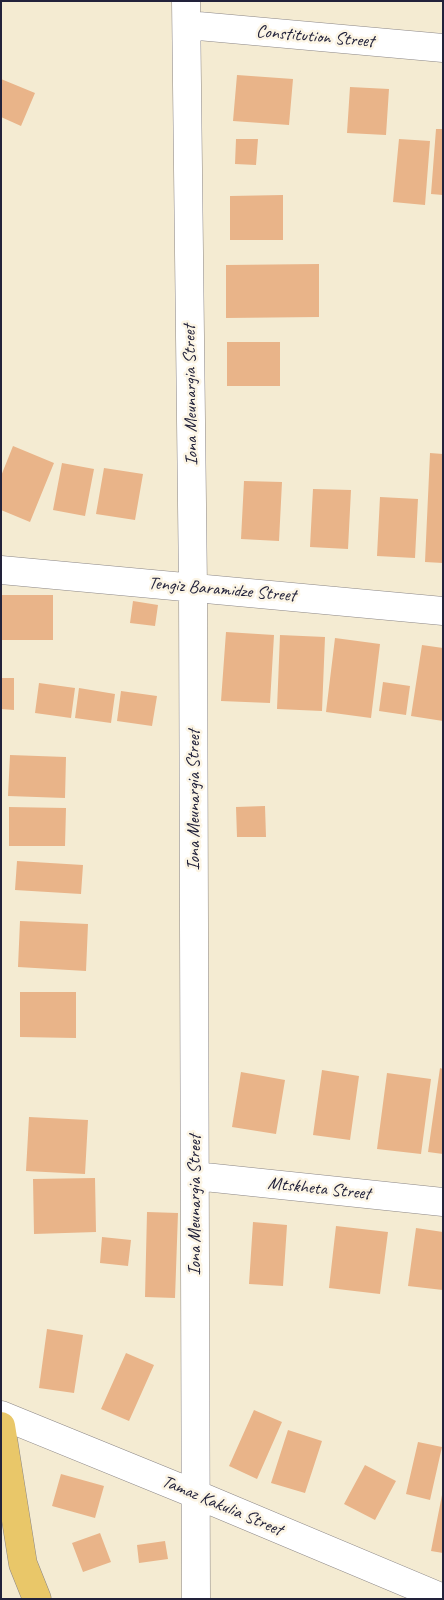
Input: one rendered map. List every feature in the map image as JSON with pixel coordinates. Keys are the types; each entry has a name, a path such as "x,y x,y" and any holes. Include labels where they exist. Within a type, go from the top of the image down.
{"highway":[{"path":"1,1426 24,1564 37,1599"}],"street":[{"name":"Constitution Street","path":"186,13 443,48"},
{"name":"Iona Meunargia Street","path":"186,13 193,588 196,1599"},
{"name":"Tengiz Baramidze Street","path":"1,570 443,612"},
{"name":"Mtskheta Street","path":"195,1176 443,1202"},
{"name":"Tamaz Kakulia Street","path":"1,1415 443,1598"}],"building":[{"path":"237,75 293,79 289,125 233,121"},
{"path":"1,79 35,93 21,126 1,117"},
{"path":"350,87 389,89 386,135 347,133"},
{"path":"436,129 443,129 443,195 431,194"},
{"path":"236,139 258,139 256,165 235,164"},
{"path":"399,139 430,141 425,205 393,202"},
{"path":"283,195 283,240 230,240 230,196"},
{"path":"319,264 319,317 226,318 226,265"},
{"path":"227,342 280,342 280,386 227,386"},
{"path":"13,446 54,463 30,522 1,510 1,476"},
{"path":"430,453 443,454 443,563 425,562"},
{"path":"62,463 94,469 85,516 53,510"},
{"path":"104,468 143,474 135,520 96,514"},
{"path":"244,481 282,482 279,541 241,539"},
{"path":"313,489 351,490 348,549 310,547"},
{"path":"380,497 418,499 415,558 377,556"},
{"path":"1,595 53,595 53,640 1,640"},
{"path":"133,601 158,605 155,626 130,623"},
{"path":"226,632 274,635 270,703 221,701"},
{"path":"280,635 325,637 322,711 277,709"},
{"path":"335,638 380,644 371,718 326,712"},
{"path":"422,645 443,648 443,721 411,716"},
{"path":"1,678 14,678 14,710 1,709"},
{"path":"383,682 410,686 406,715 379,711"},
{"path":"39,683 75,688 71,718 35,713"},
{"path":"79,688 115,694 111,723 75,718"},
{"path":"121,691 157,696 152,726 117,721"},
{"path":"10,755 66,757 65,798 8,796"},
{"path":"265,806 266,837 237,837 236,807"},
{"path":"9,807 66,808 65,846 9,846"},
{"path":"17,861 83,865 81,894 15,890"},
{"path":"20,921 88,924 86,971 18,967"},
{"path":"20,992 76,992 76,1038 20,1037"},
{"path":"440,1068 443,1069 443,1154 428,1152"},
{"path":"322,1070 359,1076 350,1140 313,1135"},
{"path":"241,1072 285,1080 276,1134 232,1127"},
{"path":"387,1073 431,1079 421,1154 377,1149"},
{"path":"29,1117 88,1120 85,1174 26,1171"},
{"path":"95,1178 96,1232 34,1234 33,1179"},
{"path":"147,1212 178,1213 175,1298 145,1297"},
{"path":"253,1222 287,1225 283,1286 249,1284"},
{"path":"336,1226 388,1232 380,1294 329,1288"},
{"path":"416,1228 443,1232 443,1290 408,1286"},
{"path":"102,1237 131,1240 128,1266 100,1263"},
{"path":"47,1329 83,1335 74,1393 39,1388"},
{"path":"126,1353 154,1365 129,1421 101,1409"},
{"path":"254,1410 282,1422 257,1479 229,1466"},
{"path":"288,1430 322,1441 305,1493 271,1483"},
{"path":"418,1442 442,1447 430,1500 406,1494"},
{"path":"365,1465 396,1481 375,1520 344,1504"},
{"path":"61,1474 104,1486 95,1518 52,1506"},
{"path":"443,1495 443,1553 431,1551"},
{"path":"100,1533 111,1562 83,1572 72,1543"},
{"path":"165,1541 168,1559 139,1563 137,1545"}]}
